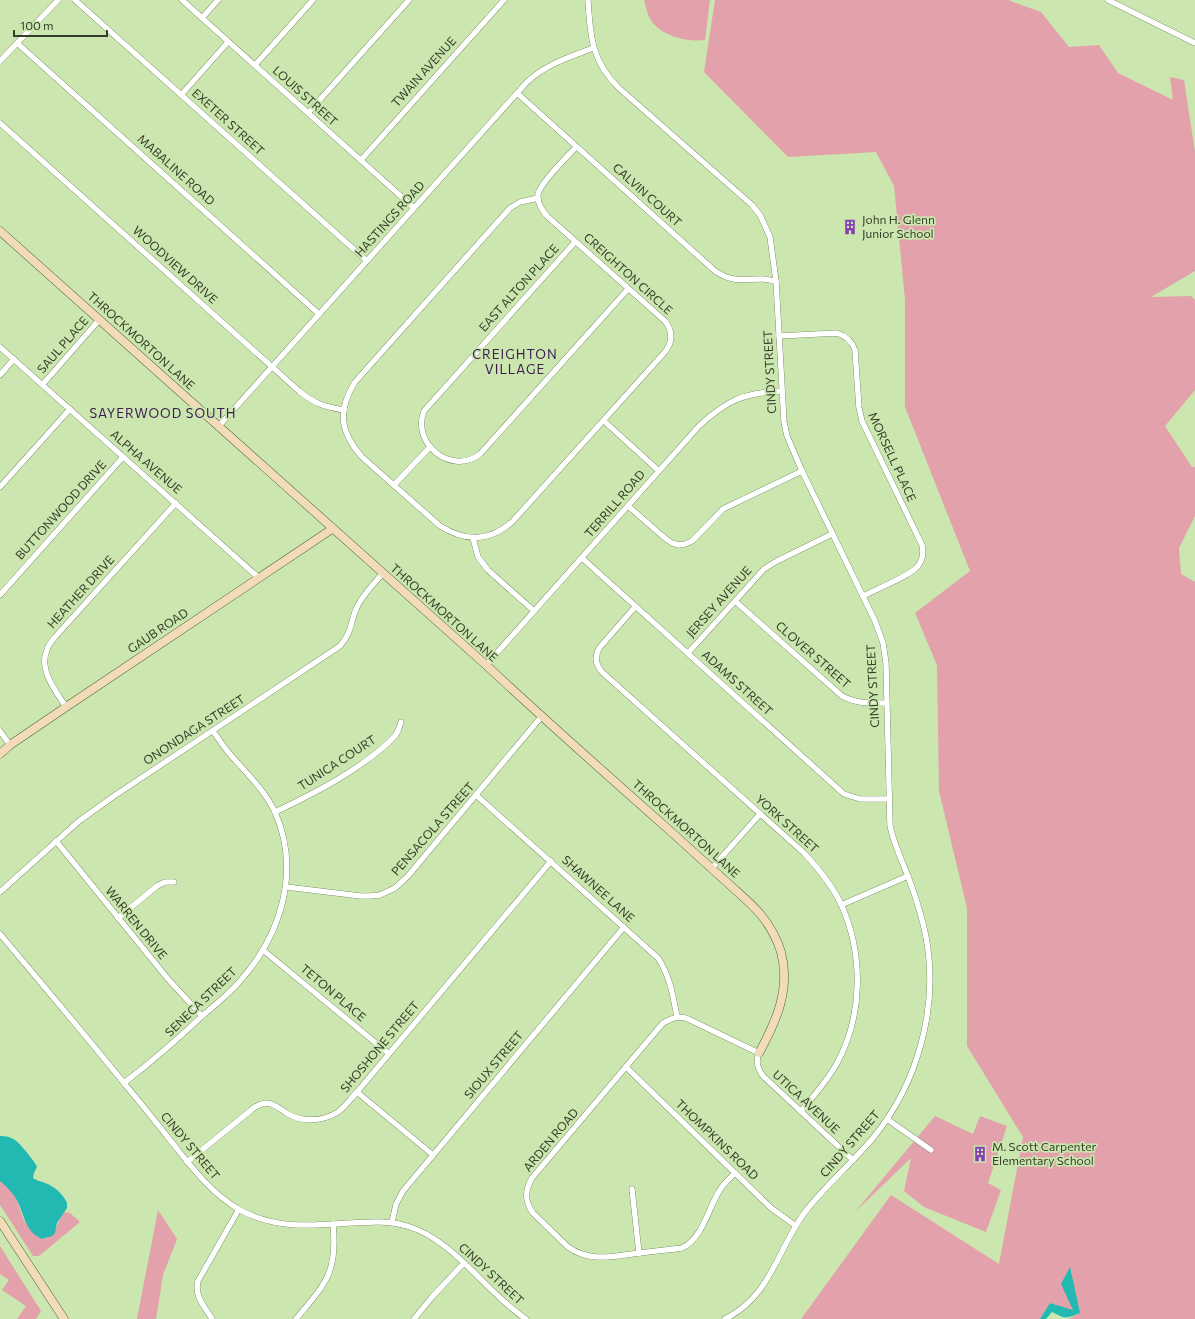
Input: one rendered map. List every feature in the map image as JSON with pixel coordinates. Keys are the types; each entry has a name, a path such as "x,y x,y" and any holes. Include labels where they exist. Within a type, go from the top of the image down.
{"street":[{"path":"0,61 58,0"},
{"name":"EXETER STREET","path":"75,0 367,261"},
{"name":"LOUIS STREET","path":"182,0 414,208"},
{"path":"202,18 218,0"},
{"path":"255,65 313,0"},
{"path":"308,113 409,0"},
{"name":"TWAIN AVENUE","path":"361,160 504,0"},
{"name":"CINDY STREET","path":"588,0 589,26 594,48 604,70 614,83 752,205 760,215 770,237 776,281 784,422 787,436 802,471 875,621 883,642 886,663 888,799 892,838 918,904 926,936 930,969 929,1002 924,1031 913,1069 904,1090 887,1118 853,1160 816,1199 796,1226 761,1289 742,1308 725,1319"},
{"path":"1108,0 1195,43"},
{"path":"181,95 228,42"},
{"name":"MABALINE ROAD","path":"17,43 319,314"},
{"name":"HASTINGS ROAD","path":"218,427 517,93 534,76 551,64 594,48"},
{"name":"CALVIN COURT","path":"517,93 721,275 734,280 765,279 776,281"},
{"name":"WOODVIEW DRIVE","path":"0,123 307,398 317,404 329,408 344,410"},
{"path":"538,198 542,185 576,146"},
{"name":"CREIGHTON CIRCLE","path":"538,198 544,214 575,242 668,325 670,342 667,349 512,522 496,533 473,538 455,534 440,526 362,457 352,445 346,433 344,410 351,389 358,379 510,208 520,202 538,198"},
{"name":"THROCKMORTON LANE","path":"0,231 382,574 486,665 541,717 712,868 762,915 773,933 781,953 784,976 782,999 774,1024 759,1053"},
{"name":"EAST ALTON PLACE","path":"430,447 421,429 424,411 575,242"},
{"path":"394,485 430,447 443,456 457,462 469,460 480,454 628,289"},
{"name":"SAUL PLACE","path":"43,384 99,320"},
{"name":"MORSELL PLACE","path":"779,336 837,333 845,336 854,345 859,408 862,421 922,545 922,559 915,569 863,596"},
{"name":"ALPHA AVENUE","path":"0,347 259,578"},
{"path":"0,375 14,359"},
{"name":"TERRILL ROAD","path":"486,665 699,426 720,407 733,400 750,394 782,391"},
{"path":"0,487 70,409"},
{"path":"604,420 659,470"},
{"name":"BUTTONWOOD DRIVE","path":"0,595 123,457"},
{"path":"628,506 672,543 679,545 686,544 698,537 723,509 802,471"},
{"name":"HEATHER DRIVE","path":"66,706 48,676 44,664 46,650 55,637 176,503"},
{"name":"GAUB ROAD","path":"0,754 10,745 66,706 332,529"},
{"name":"JERSEY AVENUE","path":"688,653 764,569 832,534"},
{"path":"473,538 478,557 485,566 534,611"},
{"name":"ADAMS STREET","path":"582,558 844,794 860,799 888,799"},
{"name":"ONONDAGA STREET","path":"0,892 79,821 114,796 340,646 349,633 359,603 382,574"},
{"name":"CLOVER STREET","path":"735,601 842,696 852,702 866,704 886,703"},
{"name":"YORK STREET","path":"635,607 600,647 597,652 596,660 598,667 812,862 827,881 841,905 851,932 858,973 852,1023 845,1045 836,1064 819,1090 801,1111"},
{"name":"PENSACOLA STREET","path":"286,887 361,896 380,895 395,888 408,876 541,717"},
{"name":"TUNICA COURT","path":"275,812 322,789 359,765 391,740 398,732 402,722"},
{"path":"0,730 10,745"},
{"name":"SENECA STREET","path":"124,1083 166,1049 240,982 263,950 278,919 285,896 285,852 281,831 275,812 261,789 228,752 213,731"},
{"name":"SHAWNEE LANE","path":"476,795 654,954 664,967 669,979 677,1017"},
{"path":"712,868 760,814"},
{"name":"WARREN DRIVE","path":"56,841 168,979 202,1016"},
{"name":"SHOSHONE STREET","path":"187,1162 250,1111 261,1104 268,1103 297,1118 308,1120 329,1117 340,1111 551,861"},
{"path":"841,905 908,876"},
{"path":"118,918 157,886 165,882 174,882"},
{"name":"SIOUX STREET","path":"392,1222 396,1204 400,1195 624,927"},
{"name":"CINDY STREET","path":"0,934 124,1083 187,1162 210,1188 238,1209 258,1218 286,1225 304,1226 392,1222 410,1227 428,1235 448,1249 510,1307 526,1319"},
{"name":"TETON PLACE","path":"263,950 388,1053"},
{"path":"677,1017 686,1018 697,1022 759,1053"},
{"name":"ARDEN ROAD","path":"677,1017 663,1023 532,1178 527,1190 526,1199 533,1213 573,1251 586,1256 599,1258 682,1248 692,1242 717,1194 723,1185 735,1174"},
{"name":"UTICA AVENUE","path":"759,1053 757,1063 758,1069 763,1076 853,1160"},
{"name":"THOMPKINS ROAD","path":"626,1067 771,1208 796,1226"},
{"path":"357,1092 433,1155"},
{"path":"887,1118 931,1150"},
{"path":"632,1189 639,1253"},
{"path":"212,1319 197,1291 198,1281 238,1209"},
{"path":"0,1221 64,1319"},
{"path":"296,1319 322,1287 329,1274 335,1247 334,1224"},
{"path":"414,1319 432,1297 464,1263"}],"shaded area":[{"path":"644,0 710,0 705,40 677,38 663,32 651,21"},
{"path":"715,0 1008,0 1041,12 1069,47 1099,45 1118,73 1173,100 1170,77 1184,80 1195,152 1195,271 1151,297 1191,296 1195,300 1195,390 1165,426 1192,467 1195,467 1195,516 1179,548 1181,574 1195,582 1195,1319 1068,1319 1080,1313 1050,1303 1040,1319 801,1319 891,1195 999,1264 1023,1137 967,1046 967,908 939,791 937,665 915,613 970,571 905,407 905,300 894,186 876,152 788,157 704,72"},
{"path":"935,1116 973,1134 980,1116 1007,1126 988,1183 1001,1190 986,1232 924,1207 904,1191 911,1158 855,1212"},
{"path":"0,1181 10,1189 16,1198 24,1221 38,1237 43,1239 52,1234 64,1212 70,1213 80,1222 39,1256 33,1256 0,1205"},
{"path":"158,1210 177,1239 163,1275 156,1319 137,1319"},
{"path":"0,1246 41,1311 36,1319 17,1319 26,1306 2,1290 9,1280 0,1274"}],"water":[{"path":"0,1136 9,1137 19,1144 37,1167 33,1178 52,1186 61,1194 67,1203 67,1208 57,1223 55,1233 52,1236 42,1239 31,1231 15,1197 0,1181"},
{"path":"1070,1267 1080,1313 1066,1317 1052,1312 1046,1319 1040,1319 1050,1303 1073,1310 1061,1284"}],"place":[{"name":"John H. Glenn Junior School","path":"850,227"},
{"name":"M. Scott Carpenter Elementary School","path":"980,1154"}],"district":[{"name":"CREIGHTON VILLAGE","path":"515,362"},
{"name":"SAYERWOOD SOUTH","path":"163,413"}]}
